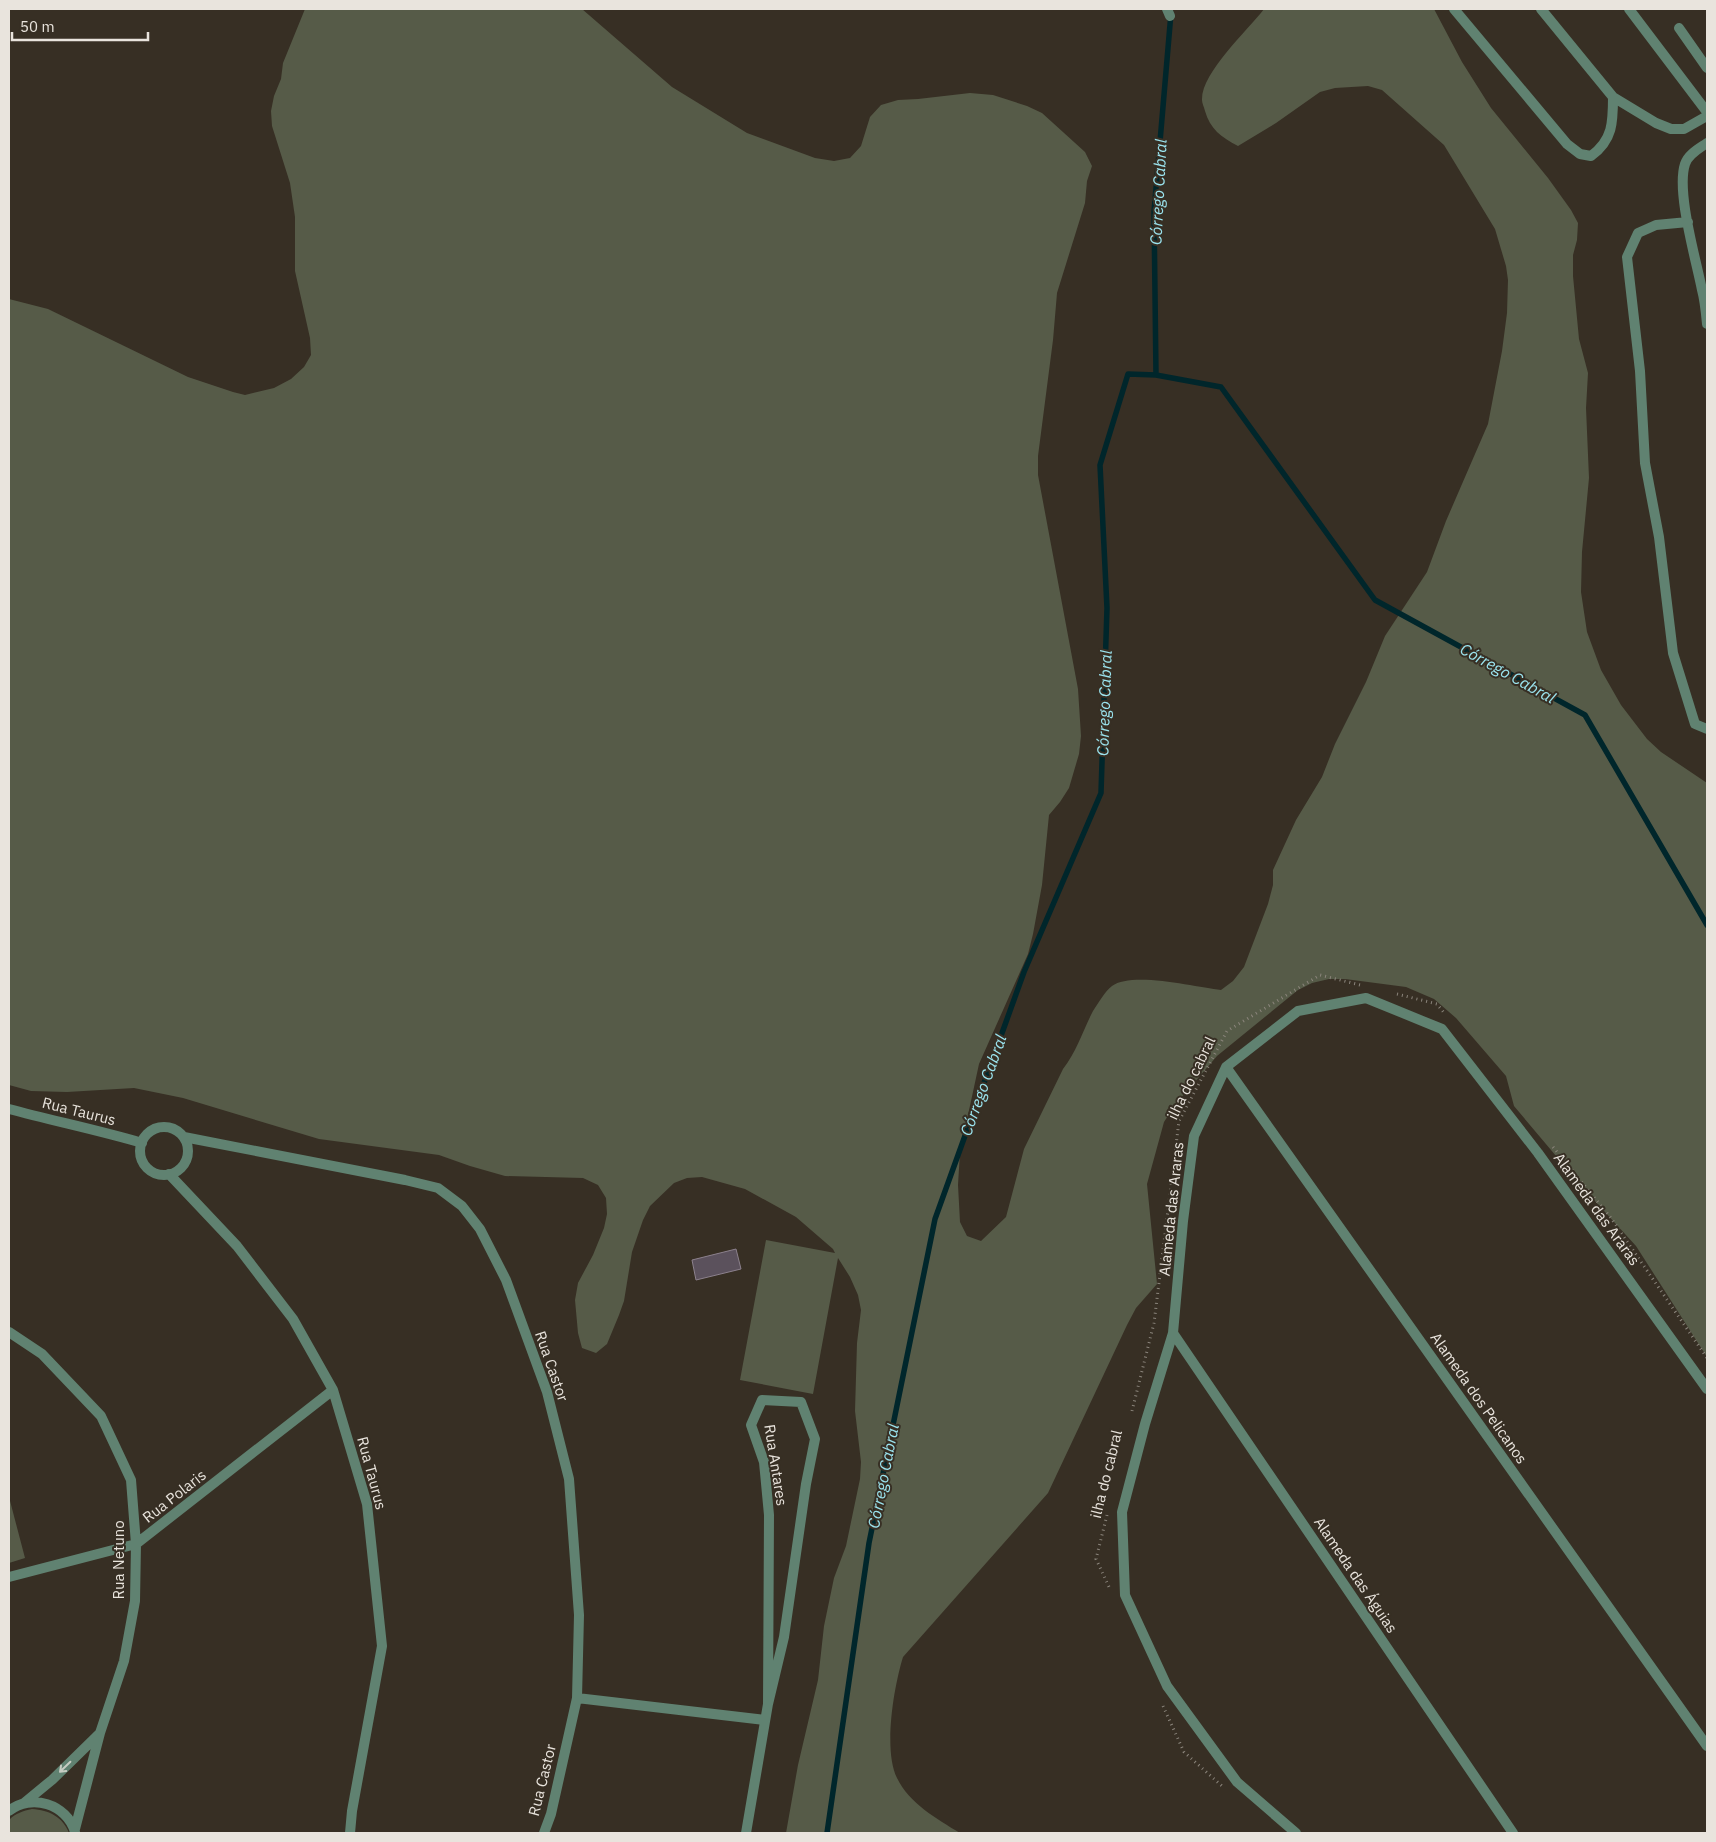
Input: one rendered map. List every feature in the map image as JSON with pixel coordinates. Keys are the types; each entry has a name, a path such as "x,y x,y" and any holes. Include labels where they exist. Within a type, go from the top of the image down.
{"street":[{"path":"1454,9 1567,144 1580,154 1591,156 1604,144 1612,124 1614,98"},
{"path":"1541,9 1614,98 1656,123 1671,129 1684,129 1707,116"},
{"path":"1629,9 1707,112"},
{"path":"1679,28 1707,68"},
{"path":"1707,143 1694,152 1686,162 1682,185 1703,293 1707,324"},
{"path":"1688,222 1656,225 1638,233 1627,257 1640,371 1645,463 1659,537 1672,654 1695,724 1707,729"},
{"name":"Alameda das Araras","path":"1296,1833 1237,1782 1167,1686 1125,1595 1122,1512 1145,1424 1173,1334 1183,1221 1194,1136 1226,1067 1298,1011 1366,998 1442,1029 1538,1153 1707,1389"},
{"name":"Alameda dos Pelicanos","path":"1226,1067 1707,1746"},
{"name":"Rua Taurus","path":"9,1108 52,1121 142,1143"},
{"path":"161,1127 177,1131 184,1137 188,1146 188,1155 178,1171 169,1174 157,1174 146,1167 141,1156 142,1143 152,1130 161,1127"},
{"name":"Rua Castor","path":"184,1137 438,1188 462,1206 480,1229 506,1280 547,1392 569,1479 579,1615 577,1698 551,1814 544,1833"},
{"name":"Rua Taurus","path":"169,1174 238,1246 293,1319 333,1390 367,1504 382,1646 352,1811 350,1833"},
{"name":"Rua Netuno","path":"9,1332 42,1354 101,1416 131,1480 136,1544 135,1601 124,1661 100,1733 75,1831"},
{"name":"Alameda das Águias","path":"1173,1334 1514,1833"},
{"name":"Rua Polaris","path":"9,1577 136,1544 333,1390"},
{"name":"Rua Antares","path":"746,1833 768,1704 784,1637 814,1439 801,1402 762,1400 751,1425 764,1462 770,1515 768,1704"},
{"path":"577,1698 765,1720"},
{"path":"9,1811 24,1803 52,1780 100,1733"},
{"path":"24,1803 36,1802 54,1807 68,1818 75,1831"}],"path":[{"name":"ilha do cabral","path":"1131,1418 1154,1323 1179,1121 1227,1031 1320,975 1365,986"},
{"path":"1392,992 1436,1004 1449,1019"},
{"path":"1548,1141 1611,1218 1707,1358"},
{"name":"ilha do cabral","path":"1108,1512 1096,1559 1112,1594"},
{"path":"1160,1700 1184,1752 1226,1790"}],"green space":[{"path":"305,9 582,9 672,87 747,133 815,158 834,161 850,158 861,146 870,117 881,105 898,100 970,93 993,95 1042,113 1085,152 1092,166 1087,181 1085,203 1057,293 1038,456 1038,475 1078,689 1081,736 1079,754 1069,788 1049,815 1042,885 1028,954 979,1064 960,1152 958,1185 960,1222 967,1236 981,1241 1006,1217 1024,1149 1093,1011 1109,988 1121,982 1149,980 1221,990 1233,981 1244,967 1268,904 1273,885 1273,870 1296,820 1322,777 1335,744 1366,682 1385,636 1427,572 1446,521 1488,424 1507,313 1508,280 1506,266 1495,229 1444,145 1382,90 1368,86 1335,88 1320,92 1276,123 1238,146 1221,136 1213,128 1202,101 1209,77 1217,65 1264,9 1434,9 1462,62 1491,108 1548,178 1578,223 1577,240 1573,255 1573,276 1579,339 1588,373 1586,408 1589,478 1582,552 1581,592 1587,632 1601,670 1621,705 1647,739 1661,752 1707,783 1707,1357 1636,1246 1583,1188 1514,1106 1506,1076 1456,1018 1434,999 1406,987 1345,979 1329,979 1312,983 1298,990 1217,1056 1175,1105 1164,1122 1147,1184 1157,1284 1136,1308 1127,1325 1048,1493 903,1657 896,1684 891,1718 890,1735 893,1766 902,1787 916,1803 960,1833 786,1833 798,1765 818,1680 824,1626 834,1578 846,1546 860,1479 861,1462 855,1411 857,1343 861,1310 858,1295 850,1277 838,1258 813,1394 740,1380 766,1240 835,1253 833,1249 796,1217 745,1189 702,1177 687,1178 674,1183 650,1206 643,1220 632,1252 624,1301 607,1344 596,1353 582,1348 578,1333 575,1300 578,1283 593,1255 604,1228 607,1214 606,1198 598,1185 583,1178 505,1176 439,1155 319,1139 183,1098 134,1088 67,1092 31,1091 9,1085 9,299 48,309 188,377 245,395 274,388 291,379 304,367 311,355 310,338 295,271 295,217 290,183 272,126 271,111 274,96 281,79 283,63"},
{"path":"9,1497 25,1558 9,1563"},
{"path":"32,1809 55,1815 69,1833 9,1833 9,1820 20,1813"}],"building":[{"path":"736,1249 741,1269 696,1280 692,1260"}],"waterway":[{"name":"Córrego Cabral","path":"827,1833 869,1543 935,1219 1024,972 1101,793 1107,608 1100,465 1128,374 1156,375 1154,212 1171,13"},
{"name":"Córrego Cabral","path":"1156,375 1221,387 1375,600 1585,715 1707,925"}]}
